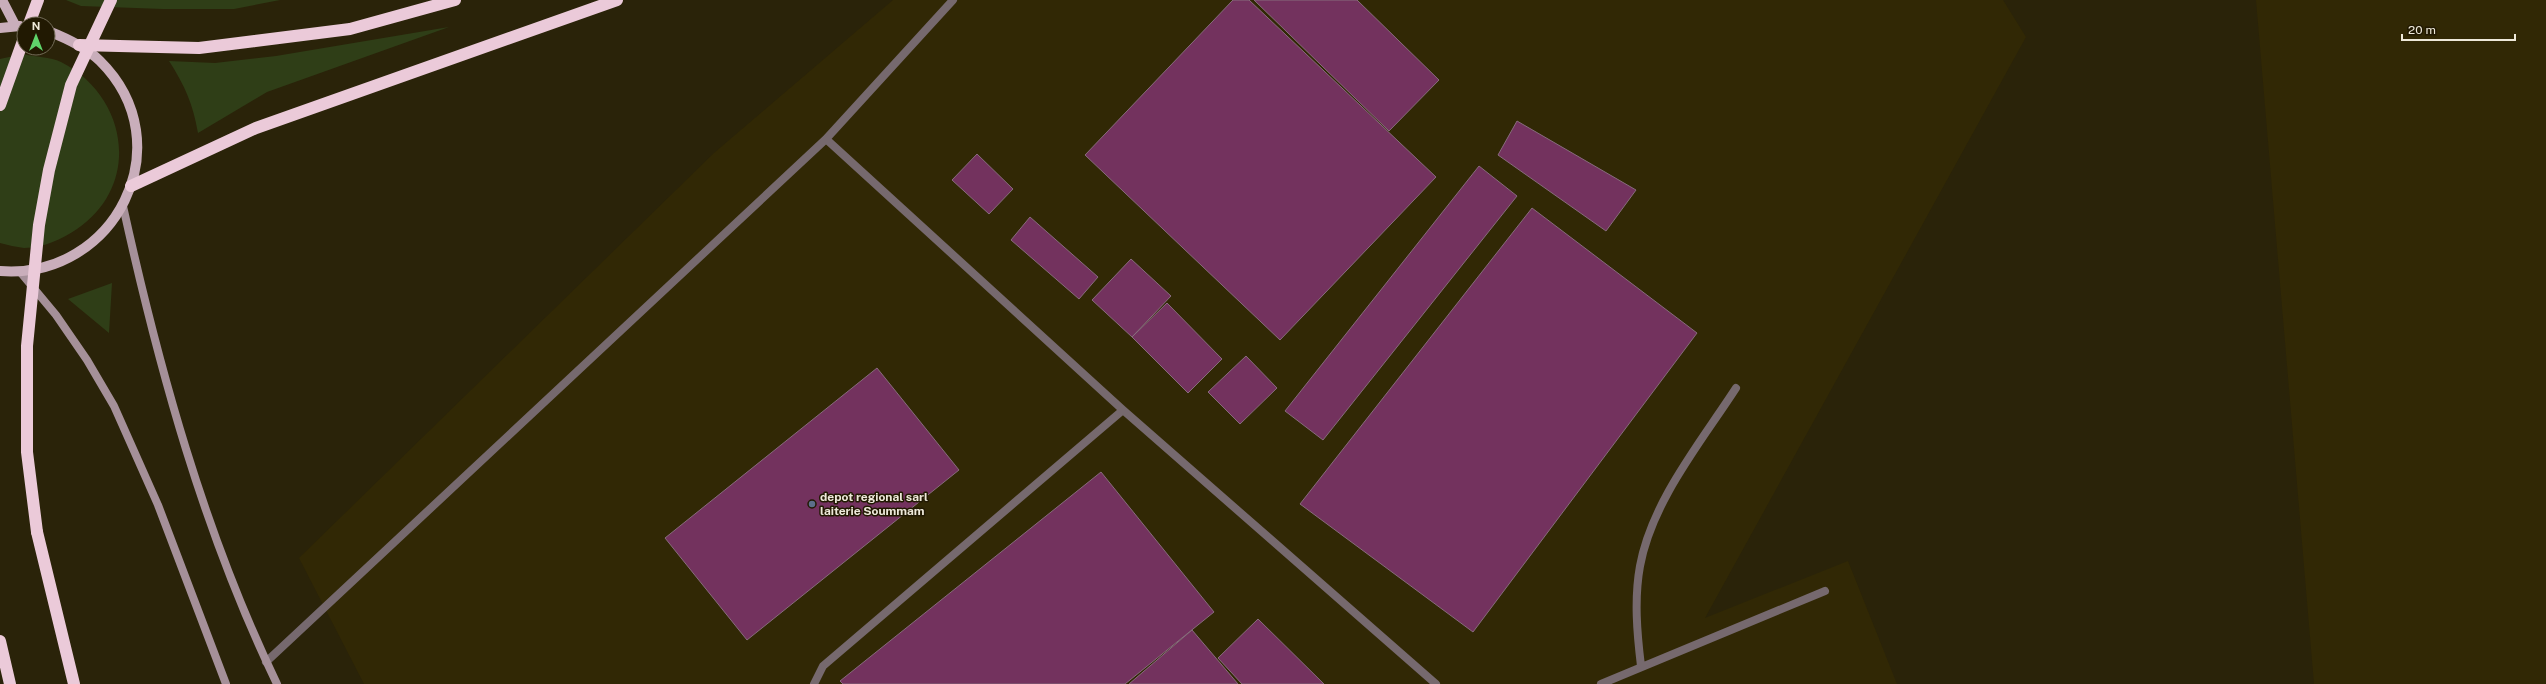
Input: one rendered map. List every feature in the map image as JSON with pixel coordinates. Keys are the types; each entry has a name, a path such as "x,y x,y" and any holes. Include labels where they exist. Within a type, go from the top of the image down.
{"highway":[{"path":"33,16 38,0"},
{"path":"74,684 36,532 27,452 27,346 38,225 49,170 72,85 112,0"},
{"path":"79,45 199,48 350,29 455,0"},
{"path":"131,186 256,128 617,0"},
{"path":"0,105 18,56"},
{"path":"0,641 10,684"}],"main road":[{"path":"2,0 16,20"},
{"path":"0,28 16,26"},
{"path":"0,271 21,273 62,263 98,240 123,206 131,186 136,160 136,133 129,107 117,83 100,61 79,45 56,35"},
{"path":"123,206 161,365 184,444 221,549 266,662 277,684"},
{"path":"21,273 56,315 87,360 114,406 158,505 226,684"}],"lane":[{"path":"266,662 826,139 953,0"},
{"path":"826,139 1123,410 1436,684"},
{"path":"1641,666 1637,594 1640,566 1647,541 1672,486 1736,388"},
{"path":"814,684 823,666 1123,410"},
{"path":"1601,684 1641,666 1825,591"}],"shaded area":[{"path":"893,0 2003,0 2026,37 1705,618 1848,561 1897,684 364,684 299,558 714,153"},
{"path":"2256,0 2546,0 2546,684 2314,684"}],"green space":[{"path":"66,0 280,0 234,9 163,9 81,6"},
{"path":"449,27 267,92 198,133 194,113 188,96 169,61 215,63 276,56"},
{"path":"16,56 35,56 57,60 84,77 101,96 113,118 118,142 118,166 111,189 98,211 77,229 65,236 45,245 31,248 15,247 0,243 0,59"},
{"path":"112,283 109,333 68,299"}],"building":[{"path":"1233,0 1249,0 1436,177 1280,340 1085,155"},
{"path":"1254,0 1357,0 1439,80 1389,131"},
{"path":"1517,121 1636,190 1606,231 1498,155"},
{"path":"977,154 1013,189 989,214 952,180"},
{"path":"1479,166 1517,196 1323,440 1285,411"},
{"path":"1532,208 1697,333 1473,632 1300,504"},
{"path":"1030,217 1098,277 1079,299 1011,240"},
{"path":"1131,259 1171,296 1132,337 1092,300"},
{"path":"1167,303 1222,359 1188,393 1132,337"},
{"path":"1246,356 1277,388 1240,424 1208,392"},
{"name":"depot regional sarl laiterie Soummam","path":"877,368 959,470 747,640 665,538"},
{"path":"1101,472 1214,612 1125,684 843,684 840,681"},
{"path":"1258,619 1324,684 1242,684 1218,658"},
{"path":"1192,630 1238,684 1129,684"}],"place":[{"name":"depot regional sarl laiterie Soummam","path":"812,504"}]}
